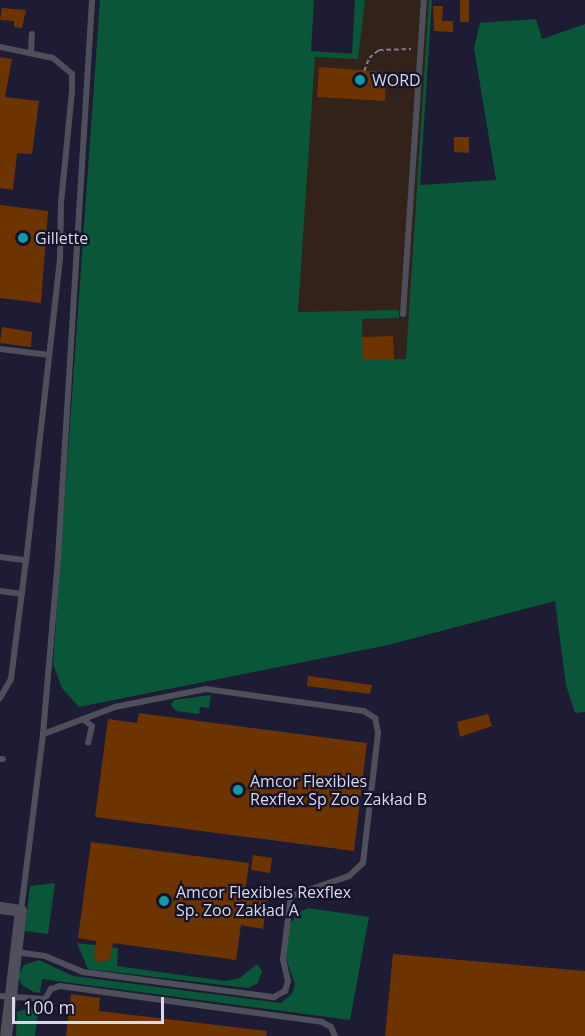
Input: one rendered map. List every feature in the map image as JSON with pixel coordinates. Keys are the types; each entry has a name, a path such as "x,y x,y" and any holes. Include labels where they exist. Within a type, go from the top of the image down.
{"street":[{"path":"0,908 21,910 16,952 6,996 6,1036"}],"lane":[{"path":"21,910 43,734 58,558 92,0"},
{"path":"404,314 424,0"},
{"path":"31,51 33,34"},
{"path":"0,47 31,51 53,58 72,74 60,259 50,355 11,679 0,698"},
{"path":"0,349 50,355"},
{"path":"0,557 26,560"},
{"path":"0,591 22,594"},
{"path":"16,952 45,956 74,971 274,997 288,987 283,959 291,896 349,876 363,863 378,733 375,718 368,712 206,689 115,707 43,734"},
{"path":"82,719 92,726 88,743"},
{"path":"6,996 45,999 51,989 60,986 322,1022 331,1027 335,1036"}],"path":[{"path":"364,71 369,58 379,51 415,47"}],"shaded area":[{"path":"355,0 432,0 407,374 290,377 311,51 352,53"}],"green space":[{"path":"100,0 314,0 311,51 352,54 355,0 365,0 358,59 315,57 298,312 399,310 399,318 362,319 363,360 406,359 429,0 432,0 420,185 496,180 474,48 480,23 536,19 542,39 585,24 585,712 575,713 566,685 555,601 388,645 79,707 62,688 53,664"},
{"path":"211,695 209,708 200,707 199,714 176,711 171,705 174,700"},
{"path":"55,883 48,934 25,931 30,886"},
{"path":"308,908 369,917 350,1020 42,979 40,993 22,985 18,976 24,965 39,960 73,976 281,1003 292,994 295,984 286,959 290,924 297,914"},
{"path":"77,943 118,948 117,966 225,981 240,978 257,964 262,971 258,983 248,988 88,969"},
{"path":"39,1005 35,1036 16,1036 17,1012"}],"building":[{"path":"460,0 469,0 469,22 460,22"},
{"path":"433,6 443,6 442,21 453,21 453,32 434,31"},
{"path":"2,8 26,10 22,28 14,27 14,21 0,20"},
{"name":"Gillette","path":"0,57 12,59 5,97 39,101 32,154 17,153 13,190 0,188"},
{"name":"WORD","path":"319,67 386,72 385,101 317,97"},
{"path":"454,137 469,137 469,153 454,152"},
{"name":"Gillette","path":"0,205 48,211 41,303 0,298"},
{"path":"2,327 32,332 31,347 0,343"},
{"path":"393,336 394,360 363,360 362,337"},
{"path":"308,676 372,685 370,694 307,686"},
{"name":"Amcor Flexibles Rexflex Sp Zoo Zakład B","path":"139,713 367,743 354,851 95,817 108,719 137,723"},
{"path":"488,714 492,726 460,737 457,722"},
{"name":"Amcor Flexibles Rexflex Sp. Zoo Zakład A","path":"91,842 249,863 245,894 268,897 263,929 241,925 236,960 113,943 110,960 98,962 94,957 96,941 78,938"},
{"path":"253,855 272,858 270,873 251,870"},
{"path":"393,954 585,971 585,1036 385,1036"},
{"path":"71,994 100,998 99,1011 267,1031 266,1036 66,1036"}],"place":[{"name":"WORD","path":"360,80"},
{"name":"Gillette","path":"23,238"},
{"name":"Amcor Flexibles Rexflex Sp Zoo Zakład B","path":"238,790"},
{"name":"Amcor Flexibles Rexflex Sp. Zoo Zakład A","path":"164,901"}]}
